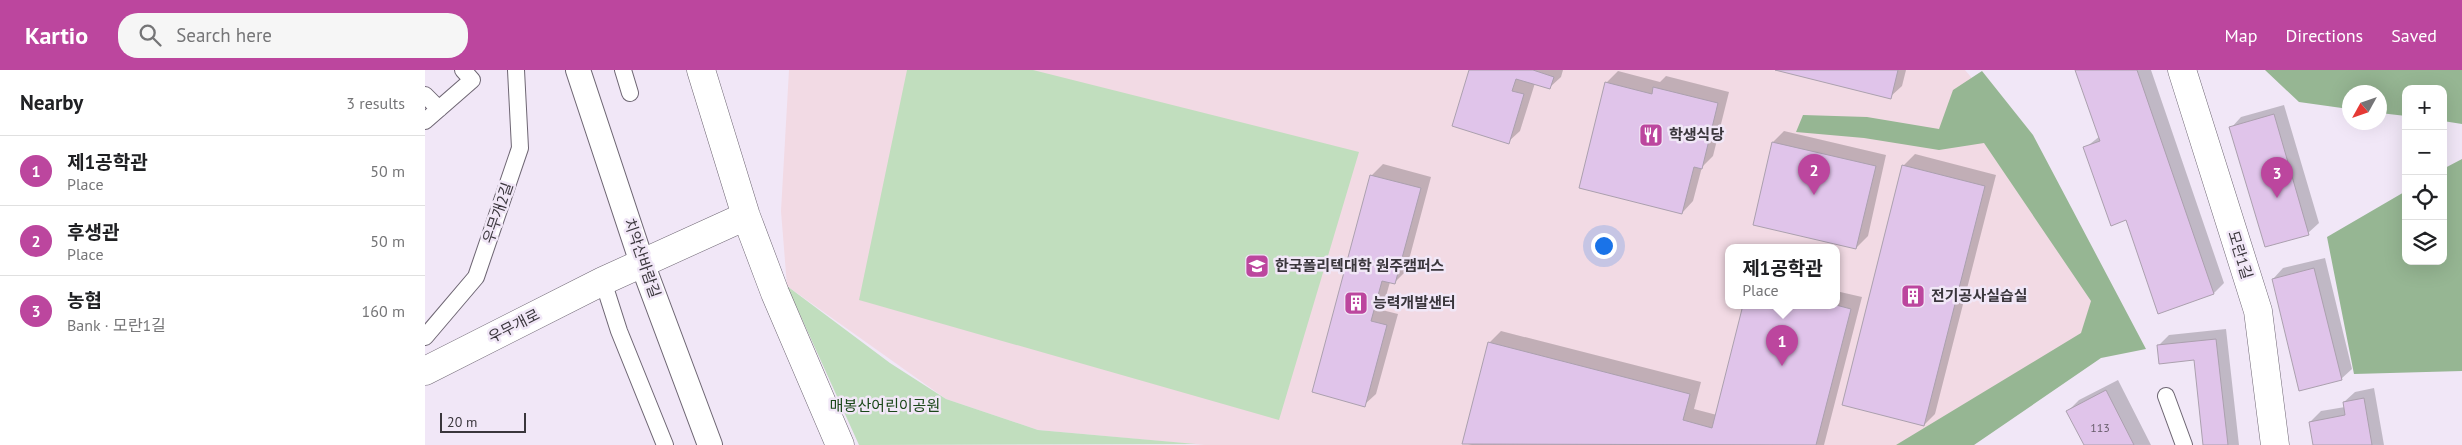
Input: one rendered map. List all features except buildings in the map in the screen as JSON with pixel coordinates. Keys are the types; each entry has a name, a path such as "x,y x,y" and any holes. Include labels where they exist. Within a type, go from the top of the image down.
{"street":[{"name":"치악산바람길","path":"578,70 642,263 710,445"},
{"path":"701,70 746,216 775,293 840,445"},
{"name":"모란1길","path":"2182,70 2258,311 2275,445"},
{"name":"우무개로","path":"425,371 603,281 746,216"}],"lane":[{"path":"425,121 472,80 463,70"},
{"name":"우무개2길","path":"425,337 476,276 520,148 517,70"},
{"path":"623,70 630,93"},
{"path":"425,95 439,109"},
{"path":"603,281 619,331 665,445"},
{"path":"2166,396 2184,445"}],"shaded area":[{"name":"한국폴리텍대학 원주캠퍼스","path":"789,70 1965,70 2003,115 2123,321 1942,445 1205,445 1038,430 946,399 787,286 781,211"}],"green space":[{"path":"907,70 1033,70 1359,152 1279,420 859,300"},
{"path":"2265,70 2462,70 2462,124 2447,122 2447,85 2402,85 2402,116 2387,114 2387,85 2342,85 2342,108 2299,102"},
{"path":"1982,71 2033,135 2146,349 2101,358 1974,445 1896,445 2081,333 2091,301 1984,143 1939,150 1864,138 1796,132 1803,115 1867,117 1939,129 1953,90"},
{"path":"2462,159 2462,371 2354,374 2327,237 2402,193 2402,265 2447,265 2447,167"},
{"name":"매봉산어린이공원","path":"787,286 890,363 946,399 1038,430 1196,444 859,445"}],"place":[{"name":"학생식당","path":"1651,135"},
{"name":"후생관","path":"1814,195"},
{"name":"농협","path":"2277,198"},
{"name":"한국폴리텍대학 원주캠퍼스","path":"1257,266"},
{"name":"전기공사실습실","path":"1913,296"},
{"name":"능력개발샌터","path":"1356,303"},
{"name":"제1공학관","path":"1782,366"}]}
